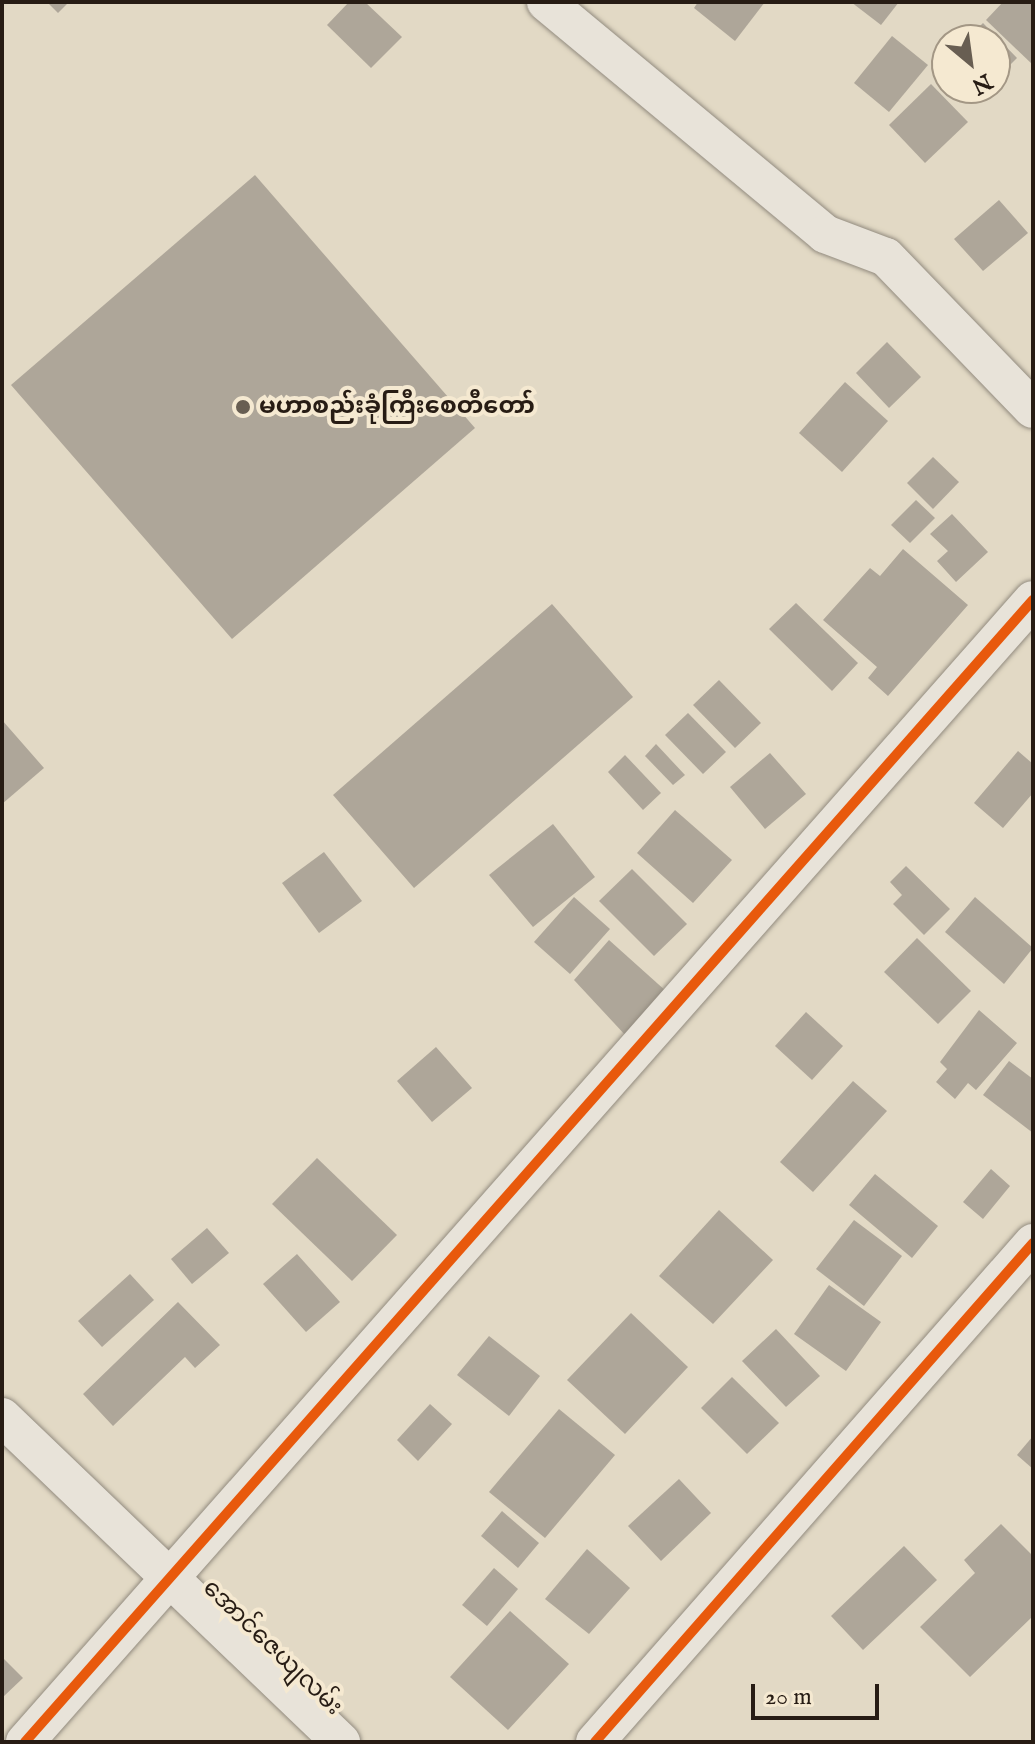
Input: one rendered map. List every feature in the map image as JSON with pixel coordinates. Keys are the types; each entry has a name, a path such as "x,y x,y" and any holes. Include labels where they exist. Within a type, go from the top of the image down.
{"street":[{"path":"546,2 825,234 886,257 1033,409"},
{"path":"25,1742 173,1580 1033,600"},
{"path":"595,1742 1033,1243"},
{"name":"အောင်ဇေယျလမ်း","path":"2,1417 341,1742"}],"building":[{"path":"47,2 69,2 58,13"},
{"path":"349,2 365,2 402,37 371,68 327,25"},
{"path":"698,2 765,2 735,41 694,8"},
{"path":"851,2 899,2 881,25"},
{"path":"1003,2 1033,2 1033,65 1011,44 1011,24 990,24 986,20"},
{"path":"892,36 928,65 889,112 854,83"},
{"path":"931,84 931,104 950,104 968,122 925,163 889,125"},
{"name":"မဟာစည်းခုံကြီးစေတီတော်","path":"255,175 475,428 232,639 11,385"},
{"path":"999,200 1028,233 983,271 954,239"},
{"path":"887,342 921,377 889,408 856,373"},
{"path":"845,382 888,421 842,472 799,433"},
{"path":"933,457 959,482 933,509 907,483"},
{"path":"916,500 935,518 910,543 891,525"},
{"path":"952,514 988,552 956,582 937,561 948,551 930,534"},
{"path":"903,549 968,605 888,696 868,678 877,667 823,620 870,568 880,576"},
{"path":"796,603 858,663 832,691 769,629"},
{"path":"552,604 633,697 414,888 333,795"},
{"path":"719,680 761,723 735,748 693,705"},
{"path":"688,713 726,752 703,774 665,735"},
{"path":"2,720 44,768 2,804"},
{"path":"656,744 685,775 673,785 645,756"},
{"path":"1018,751 1033,764 1033,793 1003,828 974,803"},
{"path":"770,753 806,794 765,829 730,787"},
{"path":"625,755 661,793 643,810 608,772"},
{"path":"675,810 732,860 693,903 637,853"},
{"path":"553,824 595,877 533,927 489,875"},
{"path":"324,852 362,901 319,933 282,883"},
{"path":"906,866 950,909 924,935 893,904 902,895 890,882"},
{"path":"632,869 687,924 654,956 599,901"},
{"path":"574,897 610,929 570,974 534,942"},
{"path":"975,897 1033,948 1004,984 945,932"},
{"path":"917,938 971,991 938,1024 884,972"},
{"path":"609,940 667,992 627,1037 574,980"},
{"path":"979,1010 1017,1043 976,1090 968,1083 955,1099 936,1082 947,1069 940,1062"},
{"path":"806,1012 843,1046 812,1080 775,1046"},
{"path":"436,1047 472,1088 432,1122 397,1081"},
{"path":"1009,1061 1033,1079 1033,1133 983,1095"},
{"path":"853,1081 887,1111 813,1192 780,1162"},
{"path":"317,1158 397,1235 352,1281 272,1204"},
{"path":"991,1169 1010,1186 983,1219 963,1202"},
{"path":"875,1174 938,1226 912,1258 849,1205"},
{"path":"719,1210 773,1260 713,1324 659,1276"},
{"path":"854,1220 902,1256 864,1306 816,1269"},
{"path":"207,1228 229,1253 192,1284 171,1259"},
{"path":"297,1254 340,1302 306,1332 263,1284"},
{"path":"130,1274 154,1300 102,1347 78,1321"},
{"path":"829,1285 881,1322 846,1371 794,1334"},
{"path":"178,1302 220,1345 195,1368 185,1357 113,1426 83,1394"},
{"path":"631,1313 688,1367 625,1434 567,1380"},
{"path":"776,1329 820,1376 786,1407 742,1361"},
{"path":"489,1336 540,1376 509,1416 457,1375"},
{"path":"732,1377 779,1423 747,1454 701,1408"},
{"path":"430,1404 452,1424 418,1461 397,1440"},
{"path":"559,1409 615,1455 545,1538 489,1492"},
{"path":"1033,1436 1033,1469 1017,1455"},
{"path":"679,1479 711,1513 661,1561 628,1526"},
{"path":"502,1511 539,1543 518,1568 481,1536"},
{"path":"1001,1524 1033,1556 1033,1616 970,1677 920,1627 975,1573 964,1560"},
{"path":"904,1546 937,1580 863,1650 831,1616"},
{"path":"587,1549 630,1588 589,1634 545,1599"},
{"path":"494,1568 518,1589 487,1626 462,1605"},
{"path":"510,1611 569,1664 508,1730 450,1677"},
{"path":"2,1657 23,1678 2,1698"}],"cycle path":[{"path":"25,1742 1033,600"},
{"path":"595,1742 1033,1243"}],"place":[{"name":"မဟာစည်းခုံကြီးစေတီတော်","path":"243,407"}]}
